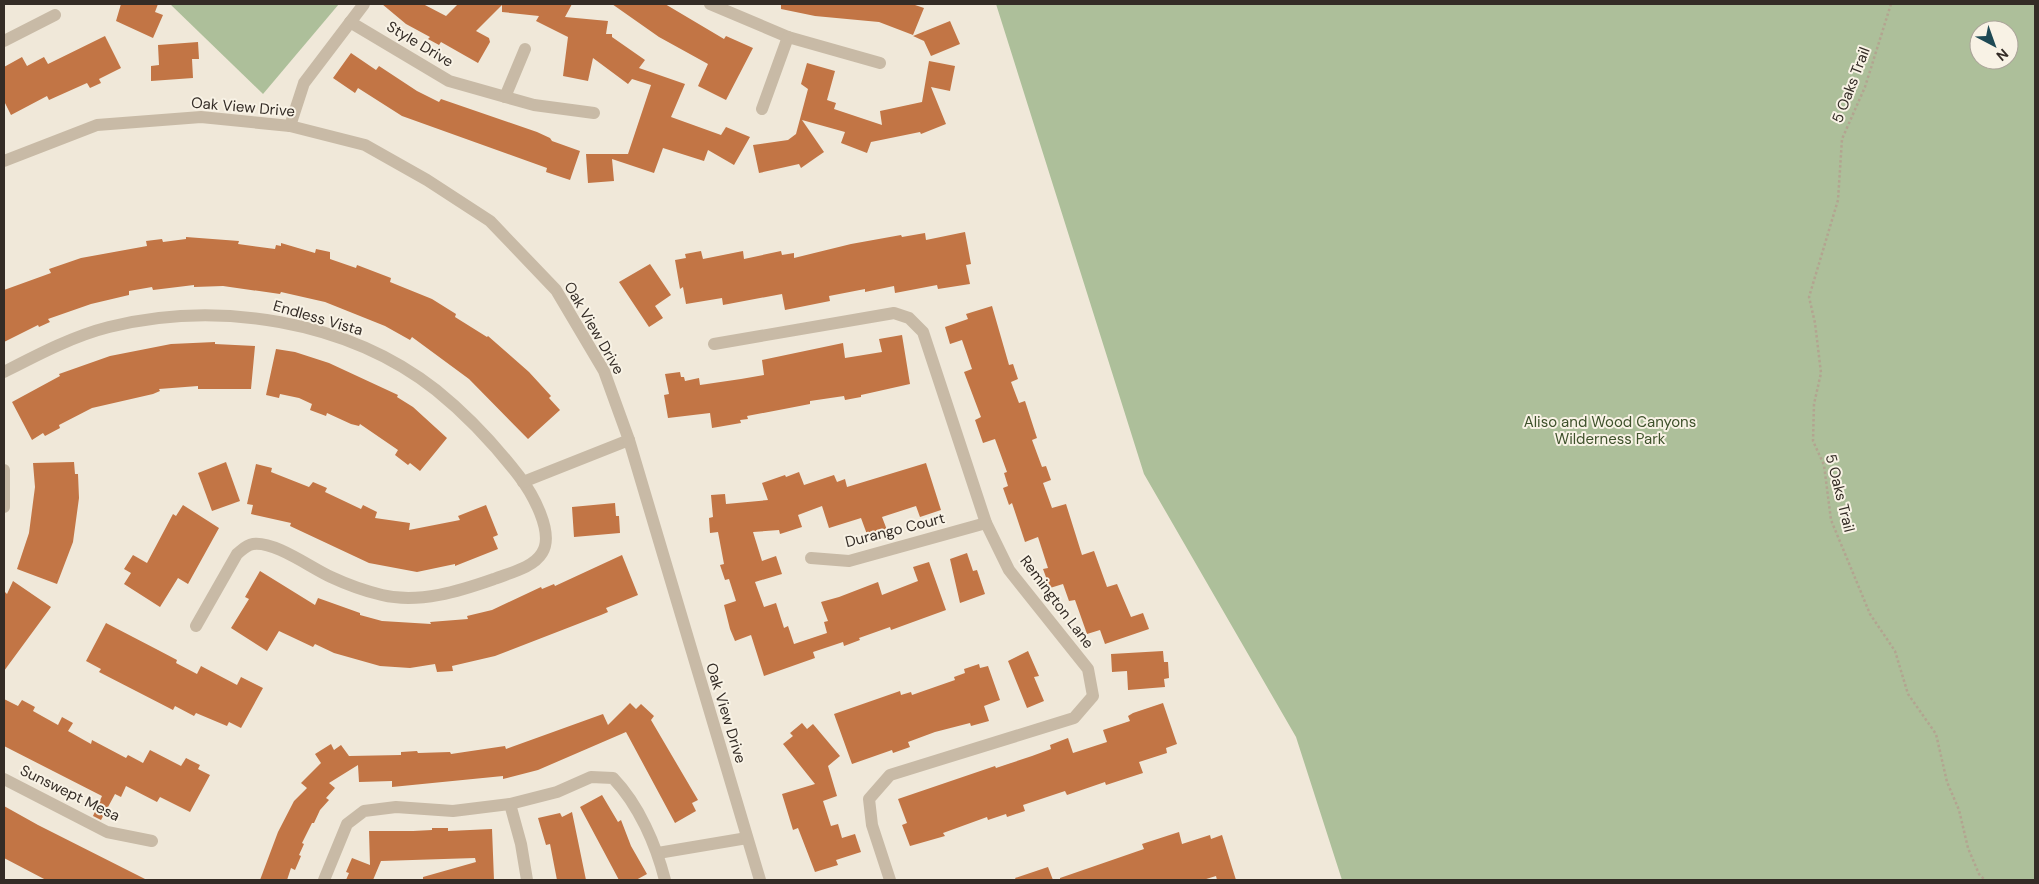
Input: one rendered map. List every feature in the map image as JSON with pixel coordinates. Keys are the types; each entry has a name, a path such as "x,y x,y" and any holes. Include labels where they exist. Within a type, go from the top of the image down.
{"street":[{"path":"290,126 304,83 364,4"},
{"path":"710,4 788,37 880,64"},
{"path":"4,41 55,15"},
{"name":"Style Drive","path":"350,22 449,81 534,105 594,113"},
{"path":"762,109 788,37"},
{"path":"505,97 525,49"},
{"name":"Oak View Drive","path":"4,161 97,125 201,118 290,126 365,145 427,180 490,221 556,290 604,371 628,440 760,880"},
{"name":"Remington Lane","path":"714,344 894,313 909,318 922,332 986,523 1010,570 1088,669 1093,696 1074,718 890,776 869,799 872,825 890,880"},
{"name":"Endless Vista","path":"4,372 106,327 168,317 201,315 264,319 334,336 362,347 435,390 480,430 523,482 540,511 547,537 542,553 532,563 467,589 427,597 384,596 333,578 267,546 254,544 245,547 237,554 196,626"},
{"path":"523,482 628,440"},
{"path":"4,470 4,507"},
{"name":"Durango Court","path":"811,558 849,561 986,523"},
{"path":"324,880 347,824 364,811 396,807 454,811 510,804 557,792 591,777 613,778 625,790 658,853 665,880"},
{"name":"Sunswept Mesa","path":"4,779 107,832 152,841"},
{"path":"510,804 521,844 527,880"},
{"path":"658,853 747,838"}],"path":[{"name":"5 Oaks Trail","path":"1891,4 1865,87 1842,139 1838,200 1809,297 1815,322 1820,373 1814,404 1813,441 1824,465 1832,520 1870,614 1895,651 1908,694 1936,734 1947,782 1959,810 1968,848 1978,874 1985,880"}],"green space":[{"path":"170,4 339,4 263,94"},
{"name":"Aliso and Wood Canyons Wilderness Park","path":"996,4 2035,4 2035,880 1342,880 1296,737 1144,474"}],"building":[{"path":"121,4 158,4 155,12 163,15 153,38 116,21"},
{"path":"382,4 423,4 446,16 458,4 572,4 565,17 608,21 606,34 612,34 612,37 645,60 639,68 685,84 671,117 721,135 726,127 750,137 734,165 708,150 704,161 663,148 654,173 612,159 614,181 588,183 586,154 628,154 651,85 632,79 628,84 593,58 588,81 563,76 568,37 536,21 539,16 502,12 502,5 476,31 489,38 490,42 478,63 441,42 439,45 428,39 430,37 406,24"},
{"path":"612,4 665,4 724,39 726,36 753,48 726,100 698,86 708,64 659,37"},
{"path":"781,4 912,4 924,8 913,35 879,22 815,16 781,9"},
{"path":"950,21 960,44 931,56 924,41 913,36"},
{"path":"105,36 121,68 99,79 101,83 90,88 87,83 49,100 47,96 11,115 4,101 4,67 22,57 27,66 44,57 48,64"},
{"path":"198,42 199,59 192,59 193,78 151,81 151,66 159,65 158,45"},
{"path":"351,53 376,70 379,66 417,91 439,102 441,99 537,132 550,138 552,141 580,151 570,180 546,172 547,168 402,116 358,88 355,93 333,78"},
{"path":"929,61 955,66 950,91 931,87 946,124 921,134 920,132 871,142 867,153 841,143 845,132 802,120 824,152 801,168 799,164 759,173 753,145 788,140 796,134 808,89 801,84 807,63 835,71 827,100 836,103 834,109 882,125 880,111 922,102"},
{"path":"965,232 971,264 966,265 970,284 938,289 937,285 895,293 894,286 865,292 865,289 829,296 830,301 785,310 782,294 723,305 722,298 686,304 683,287 680,289 675,260 686,258 685,254 701,251 703,259 743,251 744,259 781,251 782,255 794,253 794,258 851,244 901,235 902,237 925,233 926,240"},
{"path":"186,237 239,241 238,244 275,249 276,245 281,246 281,243 315,253 316,249 330,252 330,259 356,268 357,265 391,278 390,282 432,299 456,314 455,317 488,336 529,372 551,396 549,398 560,410 528,439 469,379 412,337 410,340 385,326 325,302 281,292 280,294 223,286 194,287 194,285 153,290 152,287 129,291 129,295 91,304 48,319 50,322 39,327 38,325 4,342 4,290 51,273 49,269 81,258 147,246 146,241 162,239 163,242 186,239"},
{"path":"650,264 671,295 655,306 663,318 649,327 619,282"},
{"path":"992,306 1009,365 1013,364 1018,379 1011,382 1019,403 1025,401 1037,438 1032,440 1042,467 1046,466 1051,480 1043,483 1052,508 1066,504 1082,555 1094,551 1107,587 1117,584 1131,617 1143,613 1149,629 1105,644 1100,630 1087,634 1075,600 1069,601 1063,584 1050,588 1043,569 1048,568 1038,537 1025,542 1012,503 1009,505 1003,488 1008,486 1004,473 1007,472 995,439 983,443 975,420 981,417 964,372 972,369 962,340 950,344 945,327 968,319 966,314"},
{"path":"902,335 910,384 845,400 844,396 810,401 810,404 747,416 748,419 740,420 741,423 712,428 710,413 668,418 664,395 669,394 665,374 680,372 681,377 684,377 685,381 699,378 700,385 741,379 764,375 762,360 843,343 845,358 882,352 879,339"},
{"path":"215,342 215,344 255,346 251,389 198,389 198,386 159,389 160,391 153,394 92,408 59,425 60,428 45,436 43,433 32,440 12,402 60,376 59,374 110,356 171,344"},
{"path":"276,349 295,352 329,363 398,395 397,397 413,407 447,438 420,471 395,455 398,450 360,424 359,426 351,424 327,413 326,416 310,410 312,404 299,398 280,394 279,398 266,395"},
{"path":"74,462 75,474 78,474 79,498 73,542 57,584 17,569 29,533 35,487 33,463"},
{"path":"226,462 240,501 212,511 198,473"},
{"path":"926,463 941,510 920,517 916,506 882,517 887,530 868,537 861,518 829,528 822,506 798,515 802,527 780,534 779,530 753,532 762,561 776,556 782,574 755,582 764,607 776,603 784,628 788,626 794,644 827,633 824,622 828,621 821,602 878,582 882,595 918,581 913,567 929,562 946,610 891,630 890,627 859,638 860,640 844,646 843,642 813,652 815,658 764,676 751,635 735,641 730,629 724,605 736,601 729,579 725,580 720,565 724,564 718,532 710,533 709,518 713,517 711,495 725,494 726,504 768,500 762,483 785,475 786,477 799,472 804,485 834,475 837,482 845,479 847,487"},
{"path":"256,464 272,468 271,472 309,487 313,482 327,488 325,492 361,509 363,505 377,512 375,518 410,523 409,530 460,520 458,516 486,505 498,535 493,537 498,549 455,566 455,564 417,572 369,563 290,526 291,523 251,514 253,505 247,504"},
{"path":"615,503 616,516 619,516 620,533 574,537 572,507"},
{"path":"183,505 219,528 188,584 178,578 160,607 124,584 131,573 124,569 133,555 147,563 173,514 176,516"},
{"path":"967,553 973,571 977,570 985,594 960,603 950,559"},
{"path":"622,555 638,595 606,608 608,612 601,615 495,656 452,666 453,671 437,672 435,664 410,668 380,666 334,653 315,644 313,647 279,631 267,651 231,628 249,599 245,597 260,571 315,605 318,598 360,613 360,615 382,621 431,624 430,622 468,619 467,616 492,610 541,587 542,589 554,584 555,586"},
{"path":"13,581 51,607 4,671 4,591 7,594"},
{"path":"106,623 177,660 176,663 197,674 201,666 237,685 241,677 263,688 241,728 229,722 227,726 196,713 194,716 175,706 173,710 99,672 101,669 86,661"},
{"path":"1028,651 1039,676 1034,677 1044,701 1027,708 1008,661"},
{"path":"1163,651 1164,662 1168,662 1169,678 1164,679 1165,687 1128,690 1127,671 1112,672 1111,654"},
{"path":"979,664 980,668 988,666 1000,700 984,706 989,721 971,726 970,723 935,732 908,742 910,747 893,753 892,750 852,764 834,714 900,691 901,695 911,692 912,695 955,680 954,677 965,673 964,669"},
{"path":"4,699 18,706 22,700 35,707 33,711 58,725 62,717 73,723 68,731 91,744 92,740 126,758 128,755 143,763 150,750 181,766 186,758 200,765 198,769 210,775 190,812 160,797 157,802 126,786 121,797 115,794 101,820 93,816 102,796 4,746"},
{"path":"630,703 636,709 641,704 654,716 651,720 698,800 692,803 696,811 675,823 626,732 538,770 503,779 503,776 392,787 392,781 359,782 358,765 329,783 335,788 326,798 329,800 320,810 314,823 312,823 302,843 304,844 299,855 301,856 295,870 291,868 287,880 260,880 278,832 294,801 307,788 301,783 321,763 315,754 331,744 334,750 341,745 349,756 401,755 401,752 417,751 418,753 450,752 451,754 505,746 506,749 603,714 608,725"},
{"path":"1163,703 1177,744 1166,748 1167,753 1139,762 1143,773 1106,785 1105,782 1067,795 1065,791 1023,805 1025,811 1007,817 1006,814 988,820 987,817 943,833 945,836 910,846 902,825 907,823 898,799 995,766 996,768 1032,756 1051,749 1050,745 1068,738 1073,753 1107,742 1103,730 1130,721 1128,716 1133,713"},
{"path":"802,723 807,729 813,724 840,756 828,766 837,796 823,801 831,826 838,824 842,838 855,834 861,852 836,860 838,865 815,872 798,828 793,830 782,794 815,784 783,744 793,736 790,733"},
{"path":"602,795 618,822 621,820 631,846 647,874 636,880 619,880 580,807"},
{"path":"4,806 147,880 46,880 4,858"},
{"path":"572,812 586,880 557,880 550,844 546,845 538,818 560,813 562,817"},
{"path":"432,828 448,828 448,831 492,829 494,880 423,880 423,877 476,862 475,858 381,861 373,880 346,880 349,873 346,872 352,858 370,865 369,831 413,831 432,830"},
{"path":"1179,832 1182,844 1210,835 1211,839 1222,835 1236,880 1217,880 1216,876 1203,880 1060,880 1060,878 1144,849 1142,844"},
{"path":"1048,867 1053,880 1016,880 1015,878"}]}
